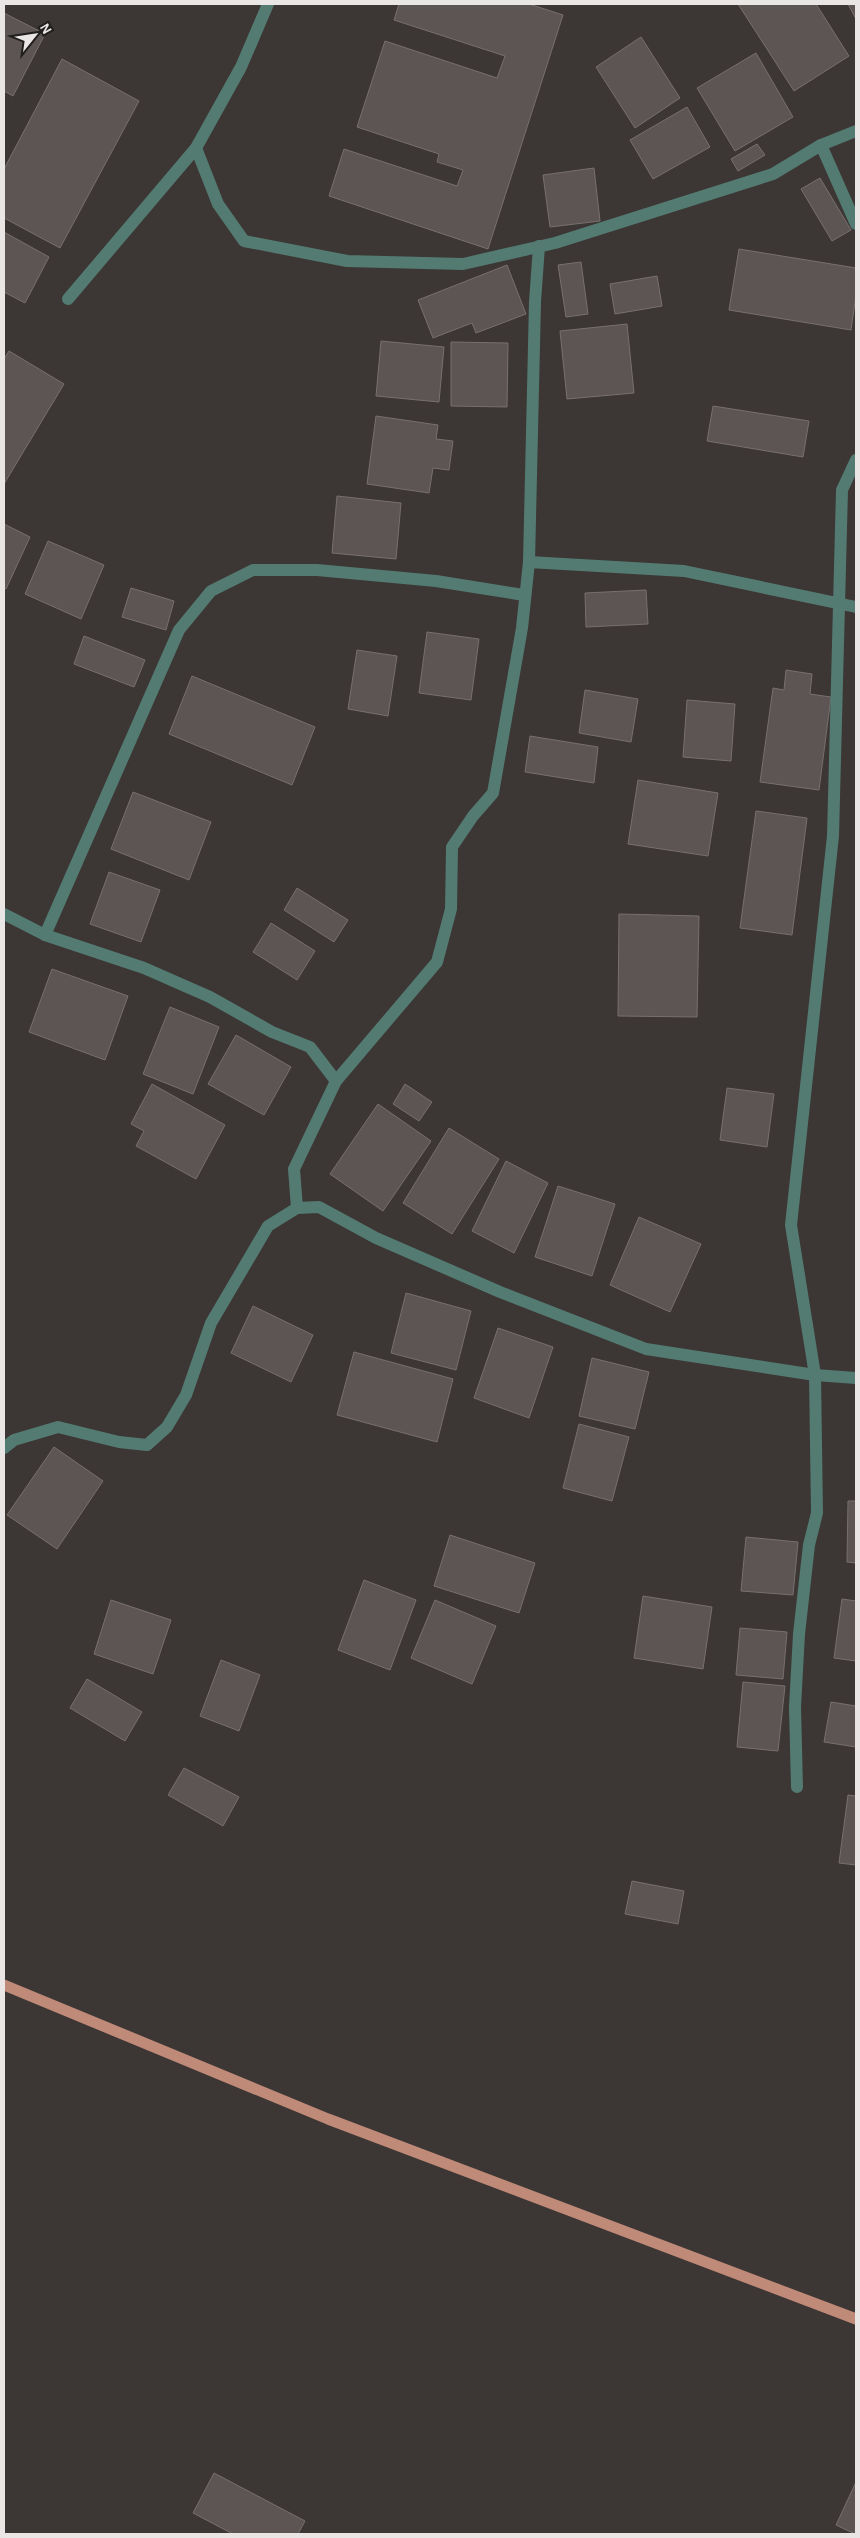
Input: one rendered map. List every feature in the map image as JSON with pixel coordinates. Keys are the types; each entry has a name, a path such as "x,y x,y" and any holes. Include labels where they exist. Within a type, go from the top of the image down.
{"street":[{"path":"68,299 196,148 241,67 268,4"},
{"path":"196,148 218,204 244,240 348,261 463,264 539,246 773,174 821,145 856,131"},
{"path":"821,145 856,224"},
{"path":"297,1208 294,1169 336,1081 437,962 451,909 452,847 473,816 493,793 522,628 529,562 535,302 539,246"},
{"path":"797,1786 795,1707 799,1634 810,1545 817,1513 815,1375 791,1225 833,836 842,490 856,460"},
{"path":"529,562 684,571 856,607"},
{"path":"45,936 179,630 211,591 253,570 316,570 436,581 524,595"},
{"path":"4,914 45,936 144,968 210,998 272,1032 310,1047 336,1081"},
{"path":"4,1448 14,1440 58,1427 119,1442 147,1445 167,1427 186,1395 211,1323 268,1226 297,1208 319,1207 376,1238 646,1349 815,1375 856,1378"}],"building":[{"path":"399,4 529,4 563,15 488,249 329,196 344,149 457,186 463,170 437,162 439,154 357,127 385,41 497,78 505,56 394,20"},
{"path":"738,4 816,4 849,56 794,91"},
{"path":"848,4 856,4 856,19"},
{"path":"4,13 45,34 13,96 4,91"},
{"path":"641,37 680,98 635,128 596,67"},
{"path":"756,53 793,117 735,151 697,88"},
{"path":"62,59 139,101 60,248 4,218 4,169"},
{"path":"687,107 710,147 653,179 630,140"},
{"path":"757,144 765,155 738,171 731,159"},
{"path":"594,168 600,221 550,227 543,175"},
{"path":"820,178 851,230 832,241 801,189"},
{"path":"4,232 49,257 25,303 4,292"},
{"path":"739,249 856,268 856,295 851,330 729,310"},
{"path":"581,262 588,314 566,317 558,265"},
{"path":"507,265 526,314 476,333 472,323 433,338 418,300"},
{"path":"657,276 662,306 615,314 610,284"},
{"path":"627,324 634,393 567,399 560,331"},
{"path":"381,341 444,347 439,402 376,396"},
{"path":"451,342 508,343 507,407 451,406"},
{"path":"9,351 64,384 4,484 4,359"},
{"path":"713,406 809,421 803,457 707,441"},
{"path":"376,416 438,425 436,439 453,441 449,470 433,468 429,493 367,484"},
{"path":"337,496 401,503 396,559 332,553"},
{"path":"4,524 30,537 6,589 4,588"},
{"path":"48,541 104,565 81,619 25,594"},
{"path":"131,588 174,601 166,630 122,617"},
{"path":"646,590 648,624 586,627 585,593"},
{"path":"427,632 479,639 471,700 419,693"},
{"path":"84,636 145,660 134,687 74,664"},
{"path":"357,650 397,656 388,716 348,709"},
{"path":"786,670 812,674 810,694 831,697 819,790 760,782 773,688 784,690"},
{"path":"192,676 315,727 292,785 169,734"},
{"path":"585,690 638,699 631,742 579,733"},
{"path":"687,700 735,704 731,761 683,757"},
{"path":"530,736 598,747 594,783 525,772"},
{"path":"638,780 718,793 708,856 628,844"},
{"path":"133,792 211,822 189,880 111,849"},
{"path":"756,811 807,818 792,935 740,928"},
{"path":"109,872 160,890 141,942 90,924"},
{"path":"297,888 348,920 334,942 284,910"},
{"path":"619,914 699,916 697,1017 618,1016"},
{"path":"271,923 315,951 297,980 253,952"},
{"path":"52,969 128,996 105,1060 29,1032"},
{"path":"170,1007 219,1027 193,1094 143,1074"},
{"path":"236,1035 291,1067 264,1115 208,1084"},
{"path":"152,1084 225,1125 196,1179 136,1146 144,1131 131,1124"},
{"path":"405,1084 432,1102 419,1121 393,1104"},
{"path":"727,1088 774,1094 767,1147 720,1140"},
{"path":"378,1104 431,1141 383,1211 330,1174"},
{"path":"449,1128 499,1159 452,1234 403,1203"},
{"path":"506,1161 548,1183 514,1253 472,1231"},
{"path":"558,1186 615,1204 592,1276 535,1257"},
{"path":"639,1217 701,1244 670,1312 610,1285"},
{"path":"406,1293 471,1311 456,1370 391,1353"},
{"path":"253,1306 313,1335 291,1382 231,1353"},
{"path":"498,1328 553,1347 529,1418 474,1398"},
{"path":"354,1352 453,1379 437,1442 337,1415"},
{"path":"592,1358 649,1372 635,1429 579,1416"},
{"path":"579,1424 629,1437 612,1501 563,1488"},
{"path":"54,1447 103,1481 57,1549 7,1515"},
{"path":"848,1501 856,1501 856,1563 847,1562"},
{"path":"450,1535 535,1563 519,1613 434,1586"},
{"path":"746,1537 798,1542 793,1595 741,1591"},
{"path":"364,1580 416,1600 390,1670 338,1650"},
{"path":"643,1596 712,1607 703,1669 634,1658"},
{"path":"842,1599 856,1601 856,1661 834,1658"},
{"path":"111,1600 171,1620 153,1674 94,1654"},
{"path":"435,1600 496,1626 472,1684 411,1658"},
{"path":"740,1628 787,1632 783,1679 736,1675"},
{"path":"221,1660 260,1675 239,1731 200,1716"},
{"path":"87,1679 142,1712 125,1741 70,1708"},
{"path":"743,1682 785,1686 778,1751 737,1747"},
{"path":"831,1702 856,1706 856,1747 824,1742"},
{"path":"184,1768 239,1797 223,1826 168,1795"},
{"path":"848,1795 856,1796 856,1865 839,1863"},
{"path":"632,1881 684,1891 678,1924 625,1914"},
{"path":"214,2473 305,2521 298,2534 233,2534 193,2513"},
{"path":"856,2482 856,2534 855,2534 836,2525"}],"waterway":[{"path":"4,1985 328,2119 856,2319"}]}
